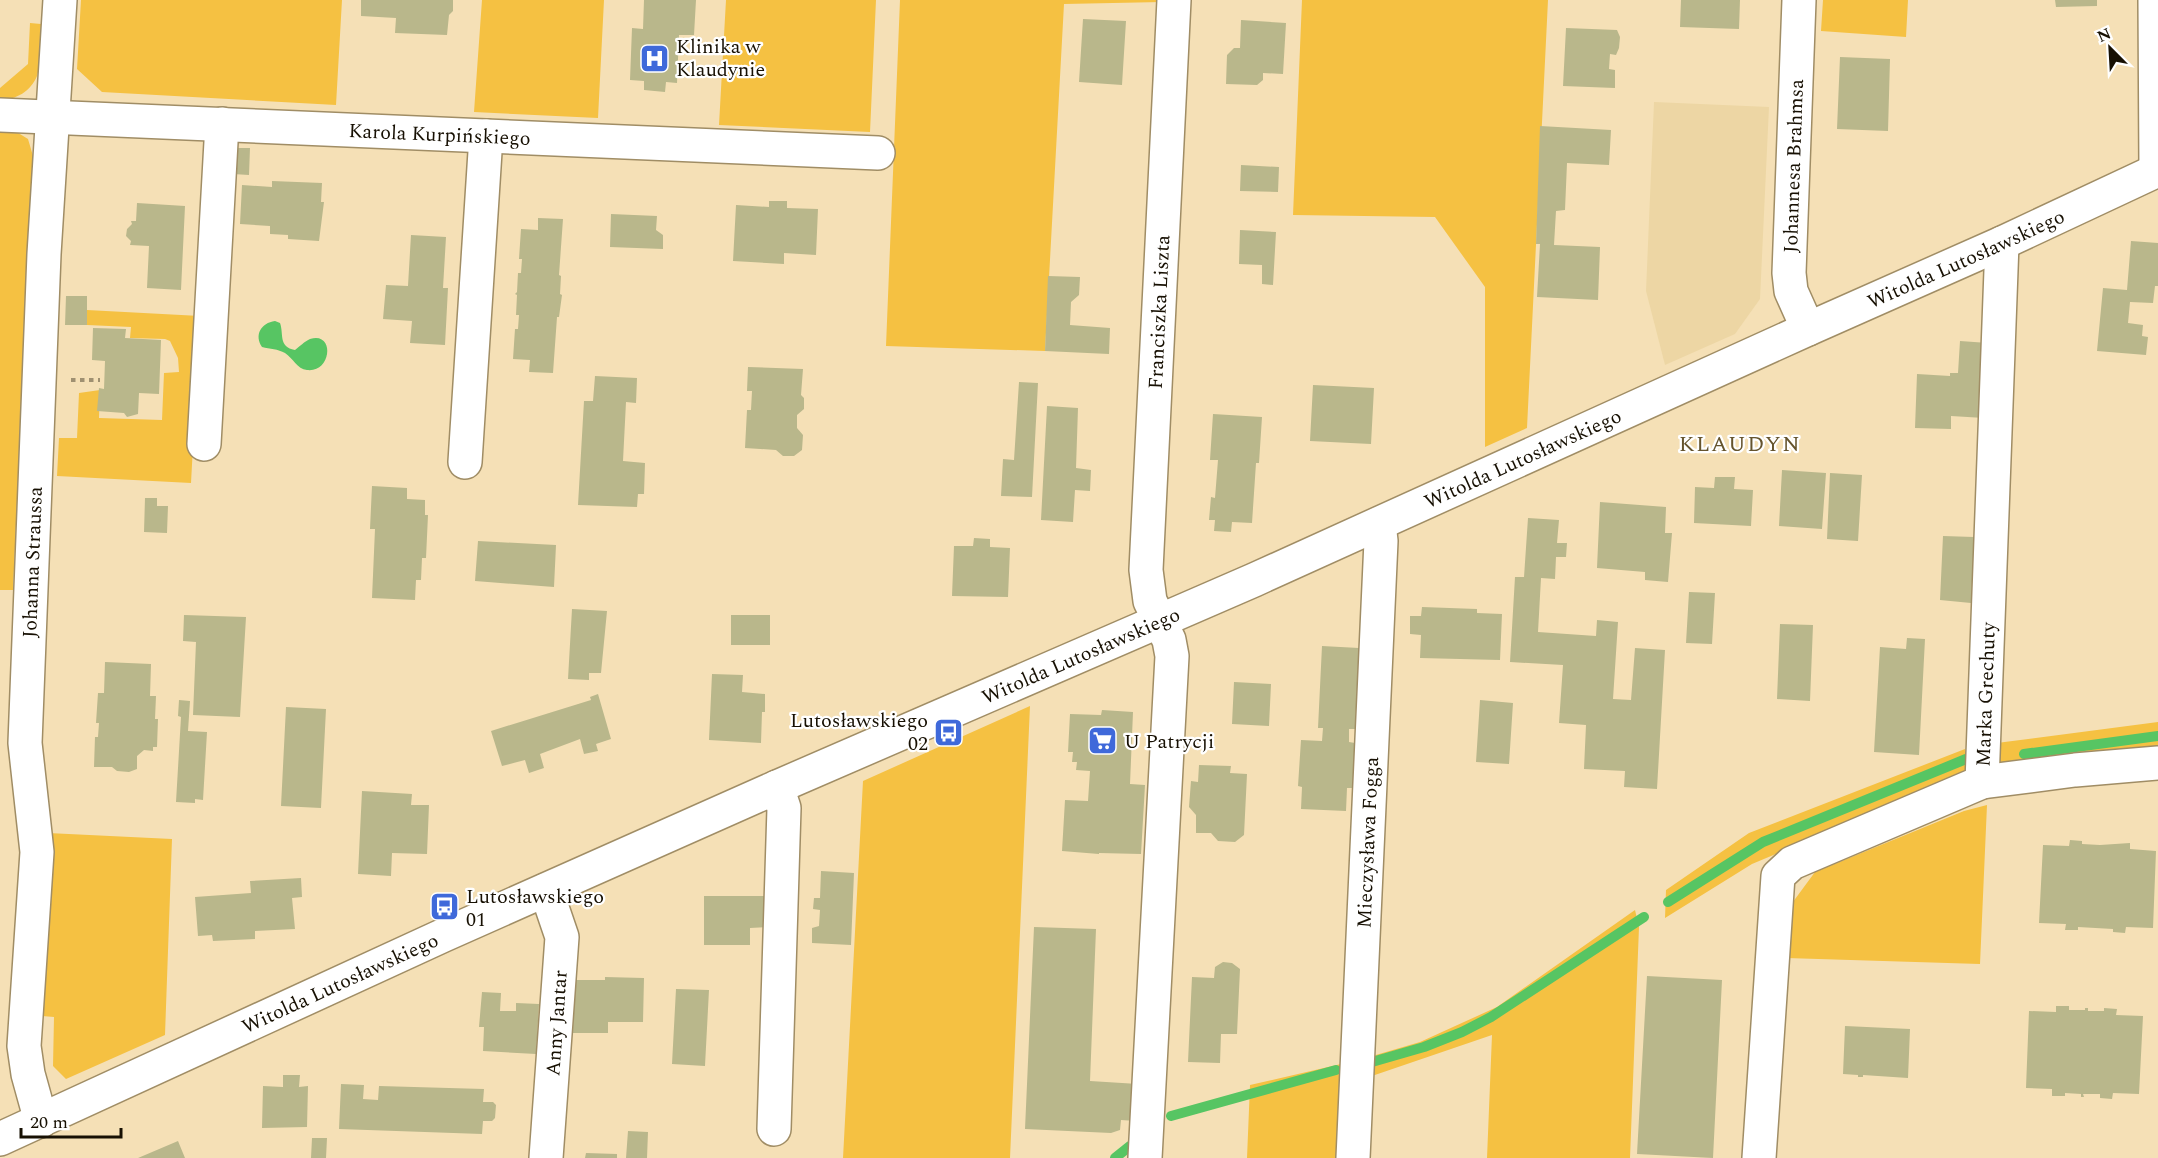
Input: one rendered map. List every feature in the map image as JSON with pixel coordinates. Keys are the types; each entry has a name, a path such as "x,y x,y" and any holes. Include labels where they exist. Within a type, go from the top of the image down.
{"street":[{"name":"Johanna Straussa","path":"41,1121 28,1074 24,1046 37,852 25,743 44,254 60,0"},
{"name":"Franciszka Liszta","path":"1145,1158 1172,656 1169,640 1150,601 1146,570 1174,0"},
{"name":"Johannesa Brahmsa","path":"1799,0 1789,273 1791,291 1808,329"},
{"path":"2155,0 2157,170"},
{"name":"Karola Kurpińskiego","path":"0,115 878,153"},
{"path":"204,444 222,124"},
{"path":"465,462 486,136"},
{"name":"Witolda Lutosławskiego","path":"0,1139 777,787 1159,623 2002,243 2157,170"},
{"name":"Marka Grechuty","path":"1759,1158 1778,876 1792,863 1982,782 2002,243"},
{"name":"Mieczysława Fogga","path":"1353,1158 1381,541 1379,524"},
{"path":"1982,782 2075,770 2158,764"},
{"path":"774,1130 784,808 777,787"},
{"name":"Anny Jantar","path":"546,890 562,937 546,1158"}],"path":[{"path":"62,381 100,380"}],"shaded area":[{"path":"81,0 342,0 336,105 102,92 77,69"},
{"path":"482,0 604,0 598,118 474,112"},
{"path":"726,0 876,0 870,132 719,125"},
{"path":"900,0 1163,0 1162,2 1064,4 1045,351 886,346"},
{"path":"1302,0 1548,0 1527,428 1485,447 1485,287 1435,217 1293,215"},
{"path":"1823,0 1908,0 1906,37 1821,31"},
{"path":"30,23 41,24 37,76 22,94 0,100 0,88 28,64"},
{"path":"1654,102 1769,107 1760,299 1735,334 1665,365 1646,291"},
{"path":"0,130 15,131 28,139 33,156 13,590 0,590"},
{"path":"87,310 200,316 191,483 57,476 59,438 77,438 79,393 100,390 99,418 162,420 164,373 179,372 178,358 170,341 130,338 131,327 87,325"},
{"path":"275,321 280,323 284,343 290,348 295,350 310,339 318,338 324,341 327,353 322,365 307,370 298,366 285,353 262,347 259,338 260,330 266,324"},
{"path":"1030,706 1010,1158 843,1158 863,781"},
{"path":"2158,722 2158,746 2025,763 1991,770 1989,744"},
{"path":"1965,749 1967,766 1962,775 1752,864 1665,918 1666,890 1749,833"},
{"path":"1987,805 1980,964 1786,958 1787,910 1815,872 1964,811"},
{"path":"48,833 172,839 165,1035 66,1079 53,1066 54,1017 42,1016"},
{"path":"1635,910 1639,927 1630,1158 1487,1158 1492,1035 1369,1077 1369,1057 1420,1042 1497,1007"},
{"path":"1341,1064 1337,1158 1247,1158 1250,1085"}],"building":[{"path":"361,0 453,0 453,11 449,15 447,35 395,33 396,18 361,16"},
{"name":"Klinika w Klaudynie","path":"644,0 696,0 694,35 679,35 677,83 666,82 665,92 644,90 644,81 630,80 632,28 643,29"},
{"path":"1681,0 1740,0 1739,29 1680,27"},
{"path":"2055,0 2097,0 2097,6 2056,7"},
{"path":"1083,19 1126,21 1122,85 1079,82"},
{"path":"1241,20 1286,23 1283,74 1263,73 1263,80 1257,85 1226,84 1227,55 1234,48 1240,48"},
{"path":"1566,28 1617,30 1620,37 1619,48 1616,55 1610,54 1609,69 1615,70 1615,88 1563,86"},
{"path":"1840,57 1890,59 1888,131 1837,129"},
{"path":"1540,126 1611,130 1609,165 1567,163 1565,210 1556,211 1554,245 1600,247 1598,300 1537,297 1540,244 1536,244"},
{"path":"234,148 250,148 249,175 233,174"},
{"path":"1241,165 1279,167 1278,192 1240,191"},
{"path":"272,181 322,183 321,202 324,202 319,241 288,239 288,235 270,234 270,226 240,224 242,185 272,187"},
{"path":"769,201 787,201 787,208 818,209 816,255 784,253 784,264 733,261 736,205 769,207"},
{"path":"137,203 185,206 181,290 147,288 149,246 130,245 131,241 126,236 127,229 132,224 131,221 136,221"},
{"path":"611,214 657,216 656,230 663,235 663,249 610,247"},
{"path":"538,218 563,219 559,275 561,276 560,294 562,295 559,317 557,317 553,373 529,372 530,360 513,359 515,329 518,329 519,315 516,315 517,295 515,294 518,273 521,273 522,259 519,259 521,229 538,230"},
{"path":"1240,230 1276,232 1273,285 1262,284 1262,265 1239,264"},
{"path":"411,235 446,237 443,288 448,288 445,345 410,343 412,321 383,319 386,285 408,286"},
{"path":"2131,241 2158,243 2158,286 2155,286 2153,303 2130,302 2128,323 2143,325 2142,336 2148,337 2146,355 2097,351 2103,288 2127,290"},
{"path":"1048,276 1080,277 1079,295 1071,302 1070,325 1110,328 1109,354 1045,351"},
{"path":"66,296 87,296 87,325 65,325"},
{"path":"93,328 126,329 125,338 161,340 159,394 139,393 138,414 127,417 124,413 97,411 99,388 104,389 105,361 92,360"},
{"path":"1960,341 1988,343 1984,418 1951,416 1951,429 1915,428 1917,374 1950,376 1950,373 1958,373"},
{"path":"748,367 803,369 801,395 804,398 804,409 797,415 797,428 803,435 802,450 794,456 783,456 776,450 745,448 747,410 751,410 752,391 747,391"},
{"path":"595,376 637,378 636,403 626,402 623,461 645,463 644,494 638,494 637,507 578,505 584,401 593,401"},
{"path":"1019,382 1038,383 1032,497 1001,496 1003,459 1014,460"},
{"path":"1313,385 1374,388 1371,444 1310,441"},
{"path":"1047,406 1078,408 1076,468 1091,470 1090,491 1075,490 1073,522 1041,520"},
{"path":"1213,414 1262,417 1252,523 1232,522 1231,532 1214,531 1215,520 1209,520 1211,497 1215,498 1218,460 1210,460"},
{"path":"1782,470 1826,473 1822,529 1779,526"},
{"path":"1830,473 1862,475 1858,541 1827,539"},
{"path":"1715,477 1735,477 1734,489 1753,490 1751,526 1694,523 1695,487 1714,488"},
{"path":"372,486 407,488 407,499 425,500 425,515 428,515 426,558 422,558 421,580 416,580 415,600 372,598 375,529 370,529"},
{"path":"145,498 157,498 157,506 168,506 167,533 144,532"},
{"path":"1600,502 1666,507 1665,533 1672,533 1668,582 1645,580 1645,572 1597,568"},
{"path":"1528,518 1559,520 1557,543 1567,543 1566,557 1556,557 1555,579 1541,578 1538,632 1596,636 1597,620 1618,622 1613,699 1631,700 1635,648 1665,650 1657,789 1624,787 1625,771 1584,769 1586,725 1559,723 1563,665 1510,662 1515,577 1524,577"},
{"path":"1943,536 1974,537 1971,603 1940,600"},
{"path":"974,538 990,539 990,547 1010,548 1008,597 952,596 954,546 973,546"},
{"path":"478,541 556,545 554,587 475,581"},
{"path":"1689,592 1715,593 1712,644 1686,643"},
{"path":"1422,607 1477,609 1477,613 1502,614 1500,660 1420,658 1421,635 1410,634 1410,616 1421,616"},
{"path":"572,609 607,611 601,673 589,673 589,680 568,679"},
{"path":"184,615 246,617 240,717 193,715 196,642 183,641"},
{"path":"731,615 770,615 770,645 731,645"},
{"path":"1780,624 1813,625 1810,701 1777,699"},
{"path":"1907,638 1925,639 1919,755 1874,752 1880,647 1906,649"},
{"path":"1322,646 1359,648 1355,729 1349,729 1349,742 1355,743 1353,788 1347,788 1346,811 1301,809 1302,787 1298,786 1301,740 1322,741 1323,728 1318,728"},
{"path":"105,662 151,664 150,696 156,696 157,747 153,747 153,751 144,750 137,756 137,769 129,772 117,771 112,767 94,767 95,737 98,737 99,723 96,723 98,693 104,693"},
{"path":"712,674 743,675 742,692 765,694 761,743 709,740"},
{"path":"1234,682 1271,684 1269,726 1232,724"},
{"path":"598,694 611,739 596,744 598,751 584,754 580,739 540,754 544,768 529,773 525,760 502,766 491,731 591,700 590,697"},
{"path":"179,700 190,701 188,731 207,732 203,800 195,799 195,803 176,802 181,717 178,716"},
{"path":"1480,700 1513,703 1509,764 1476,762"},
{"path":"286,707 326,709 321,808 281,806"},
{"path":"1102,710 1133,712 1130,784 1145,785 1141,854 1062,851 1065,800 1088,801 1090,771 1076,770 1077,762 1072,762 1073,752 1068,752 1070,714 1101,715"},
{"path":"1199,765 1231,766 1230,773 1247,774 1244,835 1235,842 1218,841 1211,833 1196,833 1196,815 1189,807 1191,781 1198,782"},
{"path":"362,791 412,794 411,805 429,805 427,854 392,853 391,876 358,874"},
{"path":"2070,840 2082,841 2082,844 2100,845 2130,843 2130,849 2156,851 2153,928 2126,927 2125,933 2113,932 2113,929 2078,927 2078,930 2065,930 2066,924 2039,923 2043,845 2069,846"},
{"path":"821,871 854,873 851,945 812,943 812,928 819,926 820,910 813,909 814,898 820,898"},
{"path":"301,878 302,897 292,898 295,929 255,931 255,939 213,941 212,935 198,936 195,897 251,893 250,881"},
{"path":"704,896 771,896 770,927 750,928 750,945 704,945"},
{"path":"1034,927 1096,929 1090,1081 1138,1084 1136,1121 1121,1120 1120,1130 1111,1133 1025,1129"},
{"path":"1223,962 1232,963 1240,969 1237,1034 1221,1034 1220,1063 1188,1062 1192,977 1214,978 1215,967"},
{"path":"1647,976 1722,980 1713,1158 1637,1154"},
{"path":"605,977 644,978 643,1022 608,1022 608,1033 573,1033 574,980 605,980"},
{"path":"676,989 709,990 705,1066 672,1064"},
{"path":"482,992 501,993 500,1011 516,1011 516,1003 539,1004 536,1054 483,1051 484,1027 479,1027"},
{"path":"2056,1006 2069,1006 2069,1010 2088,1008 2088,1011 2104,1011 2104,1008 2117,1009 2116,1015 2143,1016 2139,1094 2113,1093 2112,1099 2100,1098 2100,1094 2083,1094 2084,1097 2081,1097 2081,1094 2065,1093 2065,1096 2052,1096 2052,1089 2026,1088 2029,1011 2056,1012"},
{"path":"1845,1026 1910,1029 1908,1078 1863,1075 1863,1077 1858,1077 1858,1075 1843,1074"},
{"path":"283,1075 300,1075 299,1087 308,1086 307,1127 262,1128 263,1086 283,1087"},
{"path":"341,1084 364,1085 363,1099 378,1100 379,1086 484,1089 483,1102 493,1102 496,1105 495,1118 492,1121 483,1121 482,1134 339,1129"},
{"path":"628,1131 648,1132 647,1158 626,1158"},
{"path":"312,1138 327,1138 326,1158 311,1158"},
{"path":"178,1141 185,1158 138,1158"},
{"path":"586,1153 617,1154 617,1158 585,1158"}],"waterway":[{"path":"2024,754 2158,736"},
{"path":"1668,902 1763,842 1966,759"},
{"path":"1372,1062 1424,1047 1462,1032 1491,1017 1644,917"},
{"path":"1171,1116 1336,1070"},
{"path":"1115,1158 1130,1146"}],"place":[{"name":"Klinika w Klaudynie","path":"655,58"},
{"name":"Lutosławskiego 02","path":"949,732"},
{"name":"U Patrycji","path":"1103,741"},
{"name":"Lutosławskiego 01","path":"445,907"}],"district":[{"name":"KLAUDYN","path":"1740,443"}]}
